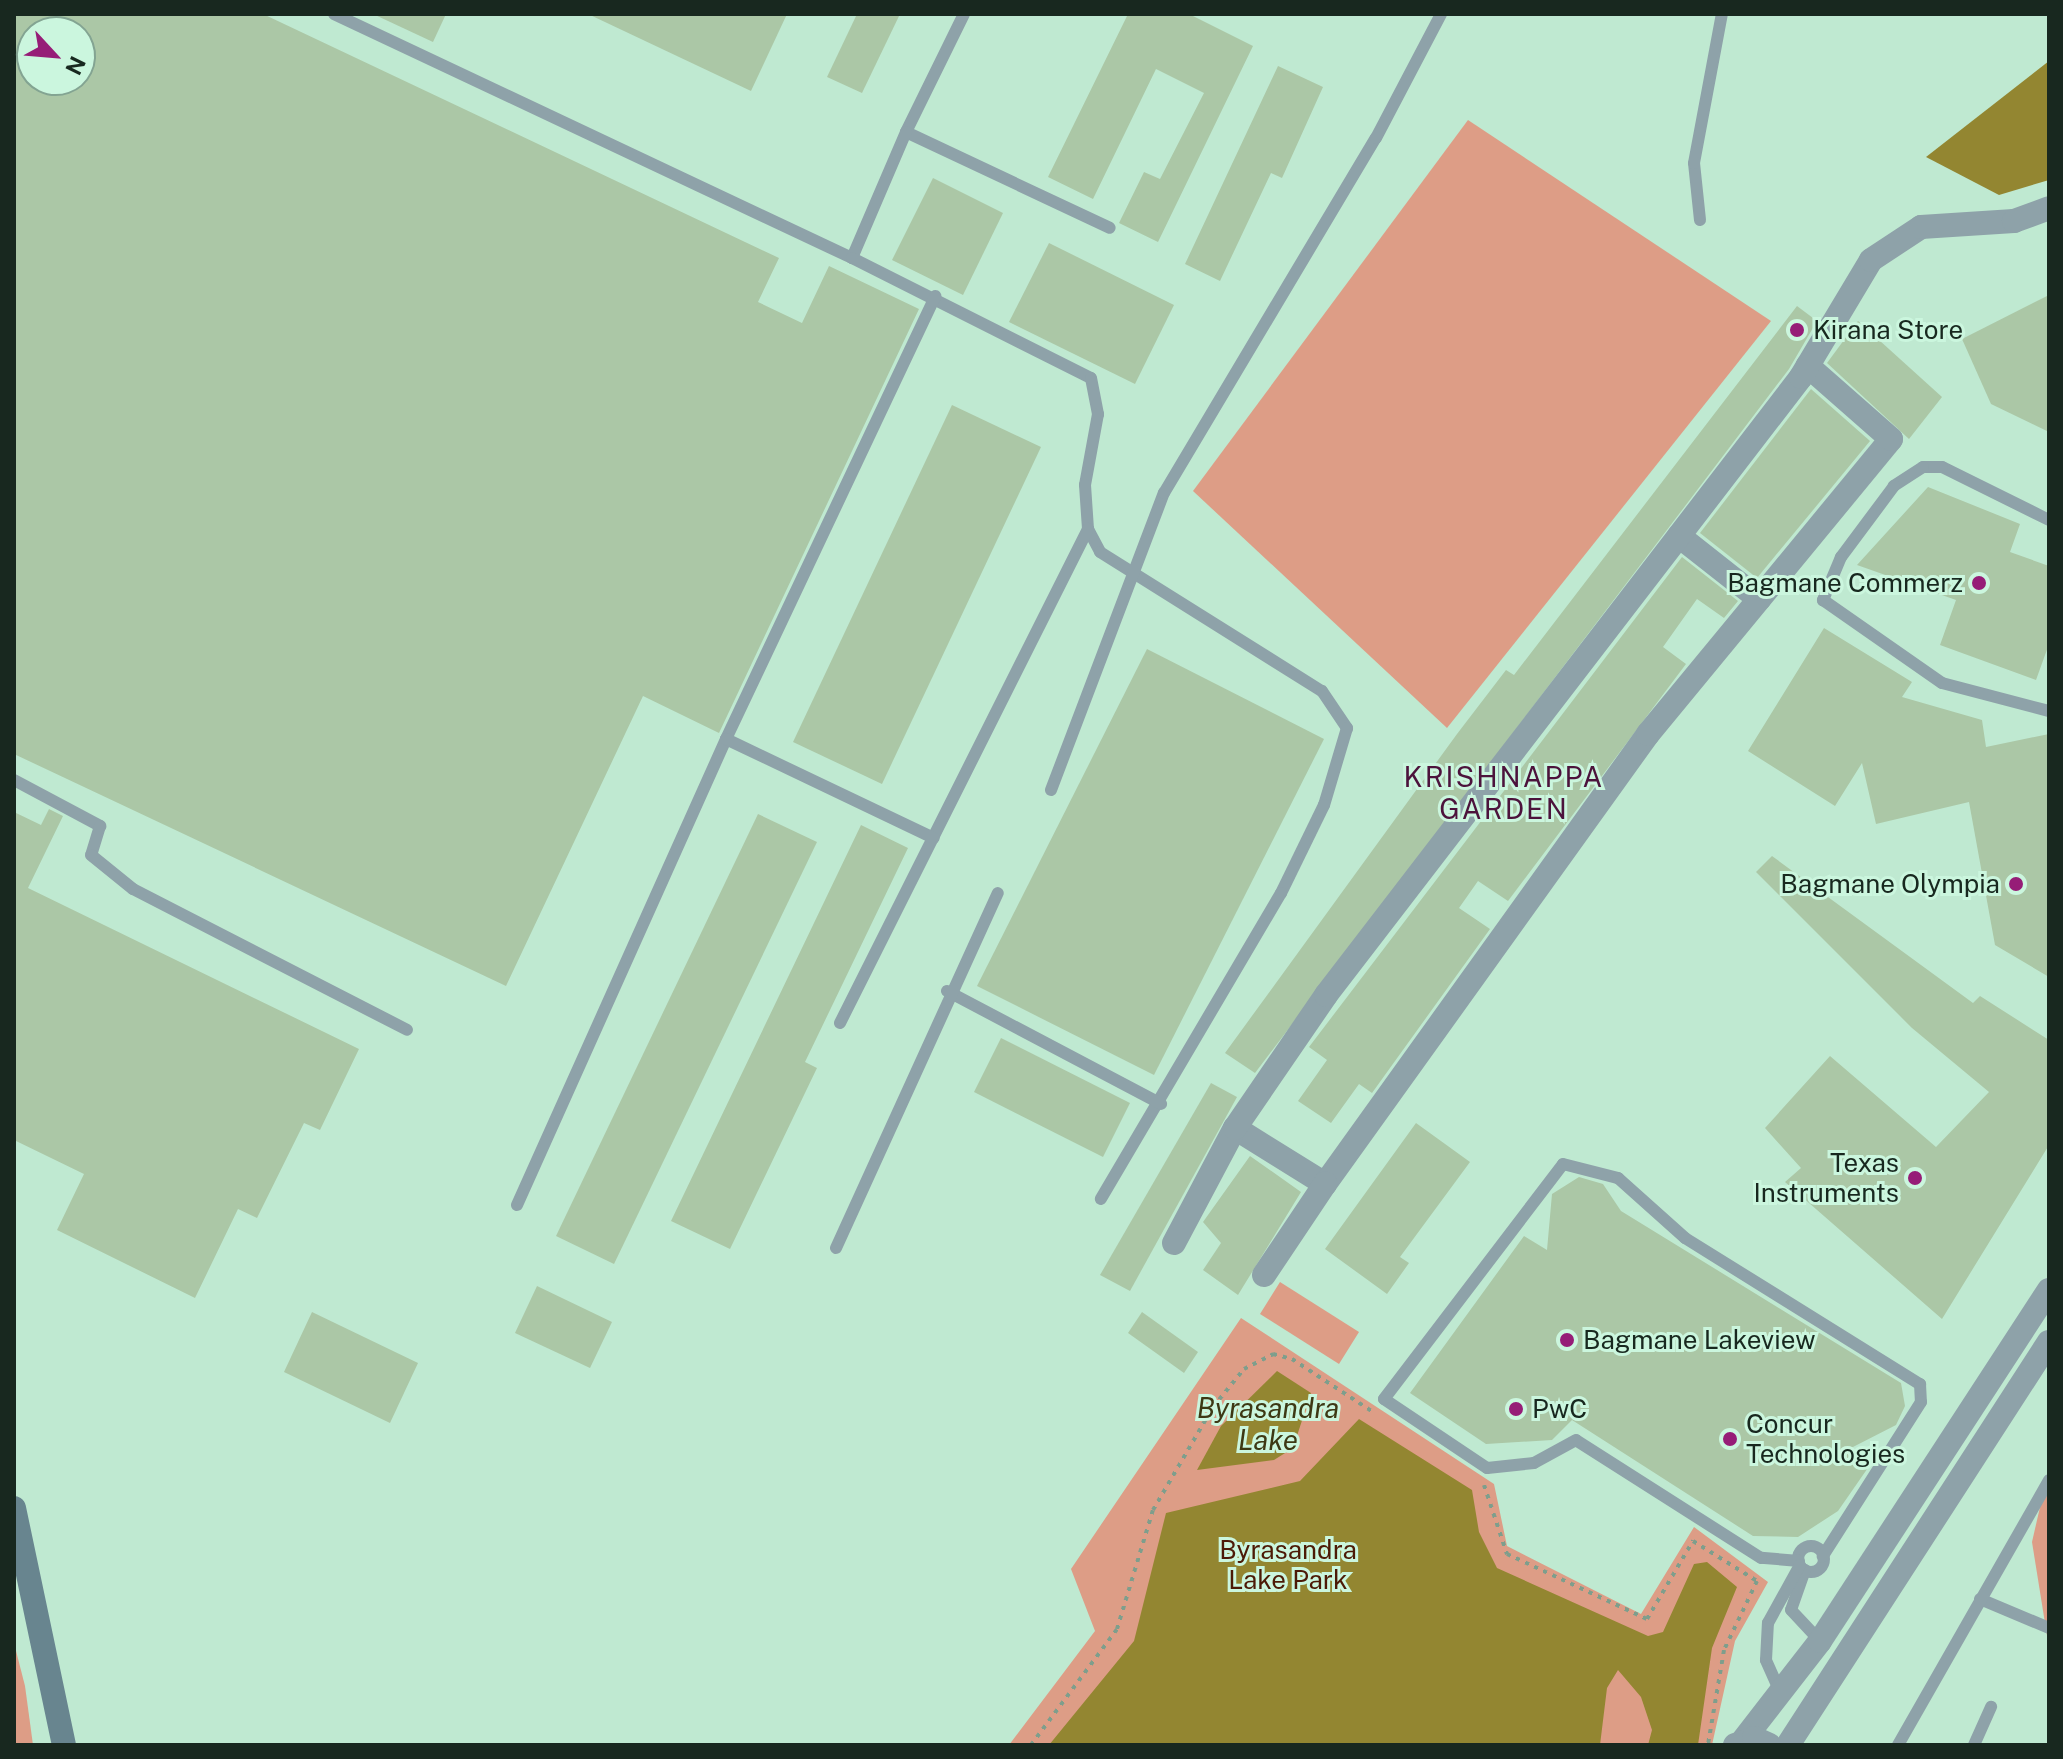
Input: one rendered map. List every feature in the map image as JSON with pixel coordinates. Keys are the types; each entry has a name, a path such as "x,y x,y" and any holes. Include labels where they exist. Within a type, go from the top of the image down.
{"main road":[{"path":"14,1508 64,1745"}],"street":[{"path":"1174,1243 1235,1128 1394,902 1808,366 1871,260 1892,240 1947,222 2014,221 2049,208"},
{"path":"1264,1275 1325,1184 1648,734 1891,439 1808,366"},
{"path":"1679,536 1759,599"},
{"path":"1235,1128 1325,1184"},
{"path":"1740,1742 1820,1641 2049,1290"},
{"path":"1788,1745 2049,1342"},
{"path":"1740,1742 1770,1745"}],"lane":[{"path":"334,14 935,296 1091,378 1098,414 1085,485 1088,529 1100,552 1134,579 1322,691 1347,728 1324,805 1287,880 1161,1104 1101,1199"},
{"path":"852,258 906,132 964,14"},
{"path":"1051,790 1134,579 1164,493 1376,138 1441,14"},
{"path":"1700,220 1694,163 1722,14"},
{"path":"906,132 1110,228"},
{"path":"517,1205 726,739 935,296"},
{"path":"2049,520 1942,467 1923,467 1885,497 1841,557 1823,600 1942,683 2049,711"},
{"path":"840,1023 1088,529"},
{"path":"726,739 934,838"},
{"path":"14,780 100,826 91,855 133,889 407,1030"},
{"path":"836,1248 947,991 998,893"},
{"path":"947,991 1161,1104"},
{"path":"1563,1164 1618,1178 1652,1216 1920,1384 1921,1402 1817,1570 1801,1565 1761,1558 1576,1440 1534,1463 1487,1468 1384,1399 1563,1164"},
{"path":"1898,1745 2049,1480"},
{"path":"1820,1641 1791,1610 1807,1547 1823,1556"},
{"path":"1781,1694 1766,1660 1768,1623 1801,1565"},
{"path":"1980,1599 2049,1628"},
{"path":"1974,1745 1991,1707"}],"path":[{"path":"1031,1745 1117,1629 1153,1510 1213,1407 1244,1369 1273,1354 1292,1359 1382,1418"},
{"path":"1473,1478 1486,1486 1504,1551 1513,1559 1647,1619 1693,1541 1757,1581 1724,1650 1708,1745"}],"green space":[{"path":"1468,120 1771,321 1447,728 1193,491"},
{"path":"1280,1282 1359,1332 1339,1364 1260,1314"},
{"name":"Byrasandra Lake","path":"1241,1318 1494,1484 1507,1546 1641,1614 1694,1527 1768,1582 1735,1641 1712,1745 1009,1745 1095,1631 1071,1569"},
{"path":"2049,1468 2049,1648 2032,1542"},
{"path":"14,1643 25,1686 33,1745 14,1745"}],"water":[{"path":"2049,61 2049,180 1999,195 1926,157"},
{"name":"Byrasandra Lake","path":"1277,1371 1311,1393 1293,1448 1274,1460 1197,1470 1221,1426"},
{"name":"Byrasandra Lake","path":"1359,1419 1472,1490 1479,1532 1497,1568 1648,1636 1663,1632 1694,1564 1707,1562 1737,1587 1712,1648 1698,1745 1648,1745 1652,1730 1641,1697 1618,1670 1607,1688 1600,1745 1049,1745 1134,1641 1166,1513 1300,1481"}],"building":[{"path":"14,14 263,14 779,258 758,302 802,323 829,266 919,309 719,733 643,696 506,986 14,754"},
{"path":"373,14 446,14 433,42"},
{"path":"588,14 787,14 751,91"},
{"path":"857,14 900,14 862,93 827,77"},
{"path":"1128,14 1189,14 1253,46 1158,242 1119,223 1144,172 1160,179 1204,93 1156,69 1093,199 1048,177"},
{"path":"1278,66 1323,87 1282,178 1271,173 1220,281 1185,264"},
{"path":"933,178 1003,213 963,295 892,260"},
{"path":"1049,243 1174,305 1135,384 1009,322"},
{"path":"2049,295 2049,432 1991,404 1962,339"},
{"path":"1797,306 1817,321 1789,369 1255,1073 1225,1053 1506,670 1514,675"},
{"path":"1858,321 1942,397 1909,439 1827,363"},
{"path":"1811,389 1870,441 1757,578 1700,533"},
{"path":"952,405 1041,447 882,784 793,742"},
{"name":"Bagmane Commerz","path":"1928,487 2020,524 2010,552 2049,566 2049,644 2036,680 1940,645 1956,600 1857,565"},
{"path":"1682,557 1738,601 1724,618 1697,599 1663,647 1686,664 1508,901 1478,881 1459,908 1490,929 1372,1093 1359,1084 1331,1123 1298,1101 1327,1060 1309,1047"},
{"path":"1824,628 1912,682 1902,697 1982,720 1986,747 2049,734 2049,977 1995,945 1969,802 1876,824 1862,763 1835,806 1748,751"},
{"path":"1147,649 1324,739 1154,1075 977,986"},
{"path":"49,809 63,816 28,888 359,1049 320,1130 304,1123 257,1218 238,1209 195,1298 57,1230 84,1174 14,1140 14,812 41,825"},
{"path":"758,814 817,842 614,1264 556,1236"},
{"path":"861,825 908,848 805,1062 817,1068 730,1249 671,1221"},
{"path":"1772,856 1973,1003 1980,996 2049,1040 2049,1145 1942,1319 1785,1182 1801,1168 1765,1128 1830,1056 1936,1147 1989,1092 1912,1028 1756,872"},
{"path":"1001,1038 1130,1103 1103,1157 974,1092"},
{"path":"1211,1083 1237,1097 1130,1291 1100,1275"},
{"path":"1416,1123 1470,1162 1400,1257 1409,1263 1387,1294 1325,1249"},
{"path":"1250,1156 1301,1192 1238,1295 1203,1270 1221,1243 1203,1222"},
{"name":"Bagmane Lakeview","path":"1579,1177 1603,1184 1621,1211 1901,1383 1905,1406 1896,1425 1851,1448 1872,1462 1838,1511 1798,1537 1753,1536 1572,1420 1552,1440 1486,1444 1410,1393 1524,1236 1547,1250 1552,1194"},
{"path":"537,1286 612,1322 590,1368 515,1333"},
{"path":"312,1312 418,1363 390,1423 284,1372"},
{"path":"1142,1312 1198,1352 1184,1373 1128,1333"}],"place":[{"name":"Kirana Store","path":"1797,330"},
{"name":"Bagmane Commerz","path":"1979,583"},
{"name":"Bagmane Olympia","path":"2016,884"},
{"name":"Texas Instruments","path":"1915,1178"},
{"name":"Bagmane Lakeview","path":"1567,1340"},
{"name":"PwC","path":"1516,1409"},
{"name":"Concur Technologies","path":"1730,1439"}],"district":[{"name":"KRISHNAPPA GARDEN","path":"1504,793"}],"park label":[{"name":"Byrasandra Lake Park","path":"1288,1565"}]}
